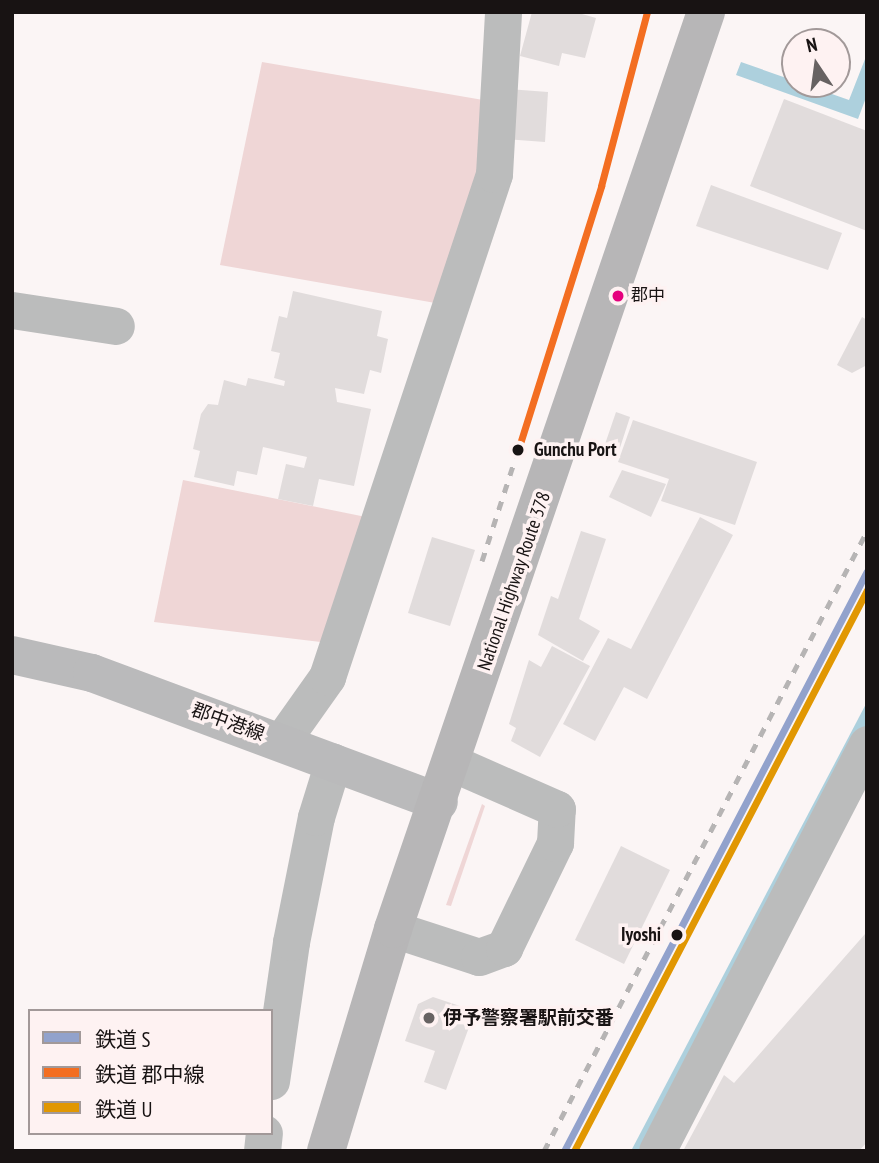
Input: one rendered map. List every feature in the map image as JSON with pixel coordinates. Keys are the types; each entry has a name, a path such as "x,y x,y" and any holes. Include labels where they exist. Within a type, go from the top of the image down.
{"highway":[{"name":"National Highway Route 378","path":"326,1151 393,929 439,802 706,12"}],"main road":[{"name":"郡中港線","path":"12,656 92,673 439,802"}],"street":[{"path":"281,742 327,677 494,174 503,12"},
{"path":"12,310 116,326"},
{"path":"657,1151 867,744"},
{"path":"273,1066 290,942 316,817 333,762"},
{"path":"393,929 479,957 504,948 555,843 558,808 452,763"}],"shaded area":[{"path":"262,62 489,101 486,169 441,304 220,265"},
{"path":"183,480 371,518 329,643 154,622"},
{"path":"482,804 485,806 451,906 446,905"}],"water":[{"path":"867,54 867,95 858,119 800,98 849,100"},
{"path":"741,62 781,76 781,91 736,75"},
{"path":"867,702 867,737 648,1151 631,1151"}],"building":[{"path":"532,12 575,12 596,18 585,58 562,53 559,66 520,56"},
{"path":"507,89 548,92 545,142 504,139"},
{"path":"784,99 867,131 867,231 750,186"},
{"path":"711,185 842,233 828,270 696,226"},
{"path":"293,291 382,311 377,336 388,339 381,373 370,370 364,394 335,388 337,402 371,409 354,486 319,479 313,506 278,499 286,464 304,468 307,457 263,447 257,475 237,471 234,486 194,477 200,451 193,449 201,414 208,404 218,405 224,380 246,386 248,378 284,386 285,381 274,378 280,353 271,351 279,316 287,318"},
{"path":"862,317 867,320 867,365 852,373 837,365"},
{"path":"616,412 630,417 617,457 602,453"},
{"path":"633,420 757,462 735,525 661,501 669,479 618,462"},
{"path":"622,470 666,484 651,517 609,497"},
{"path":"700,517 733,535 647,699 624,687 595,741 563,724 608,638 631,649"},
{"path":"581,531 606,539 579,619 600,631 583,661 538,635 551,596 558,599"},
{"path":"432,537 475,550 450,626 408,613"},
{"path":"552,646 590,666 540,757 511,741 516,728 509,724 529,660 541,667"},
{"path":"621,846 670,870 624,964 575,940"},
{"path":"865,934 867,1142 859,1151 683,1151 724,1075 734,1083"},
{"path":"433,997 475,1011 446,1090 424,1082 435,1051 405,1041 418,1004"}],"railway":[{"path":"482,561 518,450"},
{"path":"544,1151 867,531"}],"rail line":[{"name":"郡中線","path":"518,450 601,186 647,12"},
{"name":"S","path":"564,1151 867,571"},
{"name":"U","path":"574,1151 867,590"}],"place":[{"name":"郡中","path":"618,296"},
{"name":"Gunchu Port","path":"518,450"},
{"name":"Iyoshi","path":"677,935"},
{"name":"伊予警察署駅前交番","path":"429,1018"}]}
